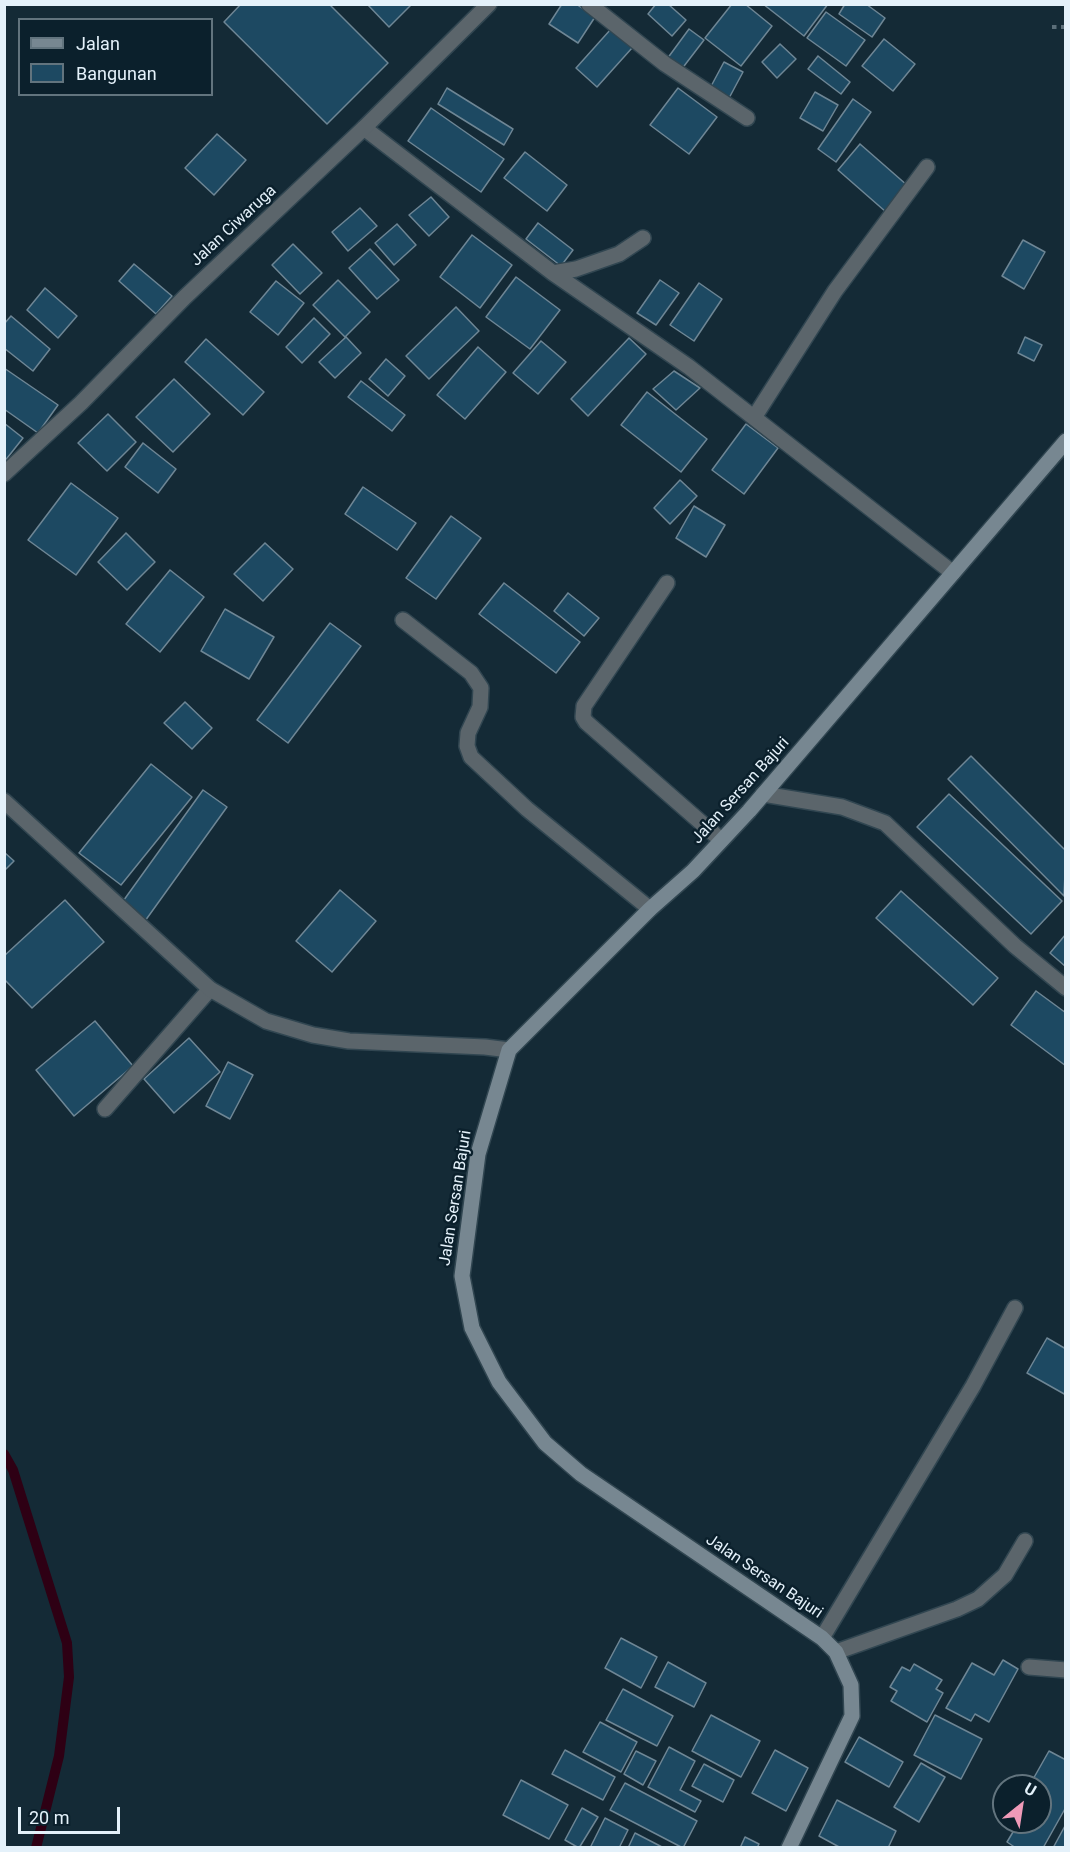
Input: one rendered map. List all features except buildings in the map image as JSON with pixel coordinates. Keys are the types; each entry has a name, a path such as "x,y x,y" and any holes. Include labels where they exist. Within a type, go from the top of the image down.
{"main road":[{"name":"Jalan Sersan Bajuri","path":"789,1848 852,1716 851,1685 836,1652 822,1638 581,1474 545,1443 499,1382 472,1329 462,1276 478,1154 509,1050 650,909 693,872 763,794 1065,441"}],"street":[{"name":"Jalan Ciwaruga","path":"4,474 81,403 185,297 364,128 489,4"},
{"path":"589,4 665,64 747,118"},
{"path":"364,128 553,273 689,367 754,416 953,573"},
{"path":"754,416 842,282 927,167"},
{"path":"553,273 576,269 619,254 643,238"},
{"path":"667,583 585,706 583,717 721,840"},
{"path":"403,620 471,673 481,688 480,707 468,733 467,746 471,757 527,809 650,909"},
{"path":"763,794 842,807 885,823 1015,946 1065,988"},
{"path":"4,801 210,989 266,1021 313,1035 349,1041 461,1045 509,1050"},
{"path":"105,1109 210,989"},
{"path":"822,1638 973,1386 1015,1308"},
{"path":"836,1652 957,1609 978,1599 1005,1575 1025,1541"},
{"path":"1029,1666 1065,1670"}],"path":[{"path":"1052,27 1065,27"}],"waterway":[{"path":"4,1454 13,1470 67,1643 69,1677 59,1756 36,1848"}]}
